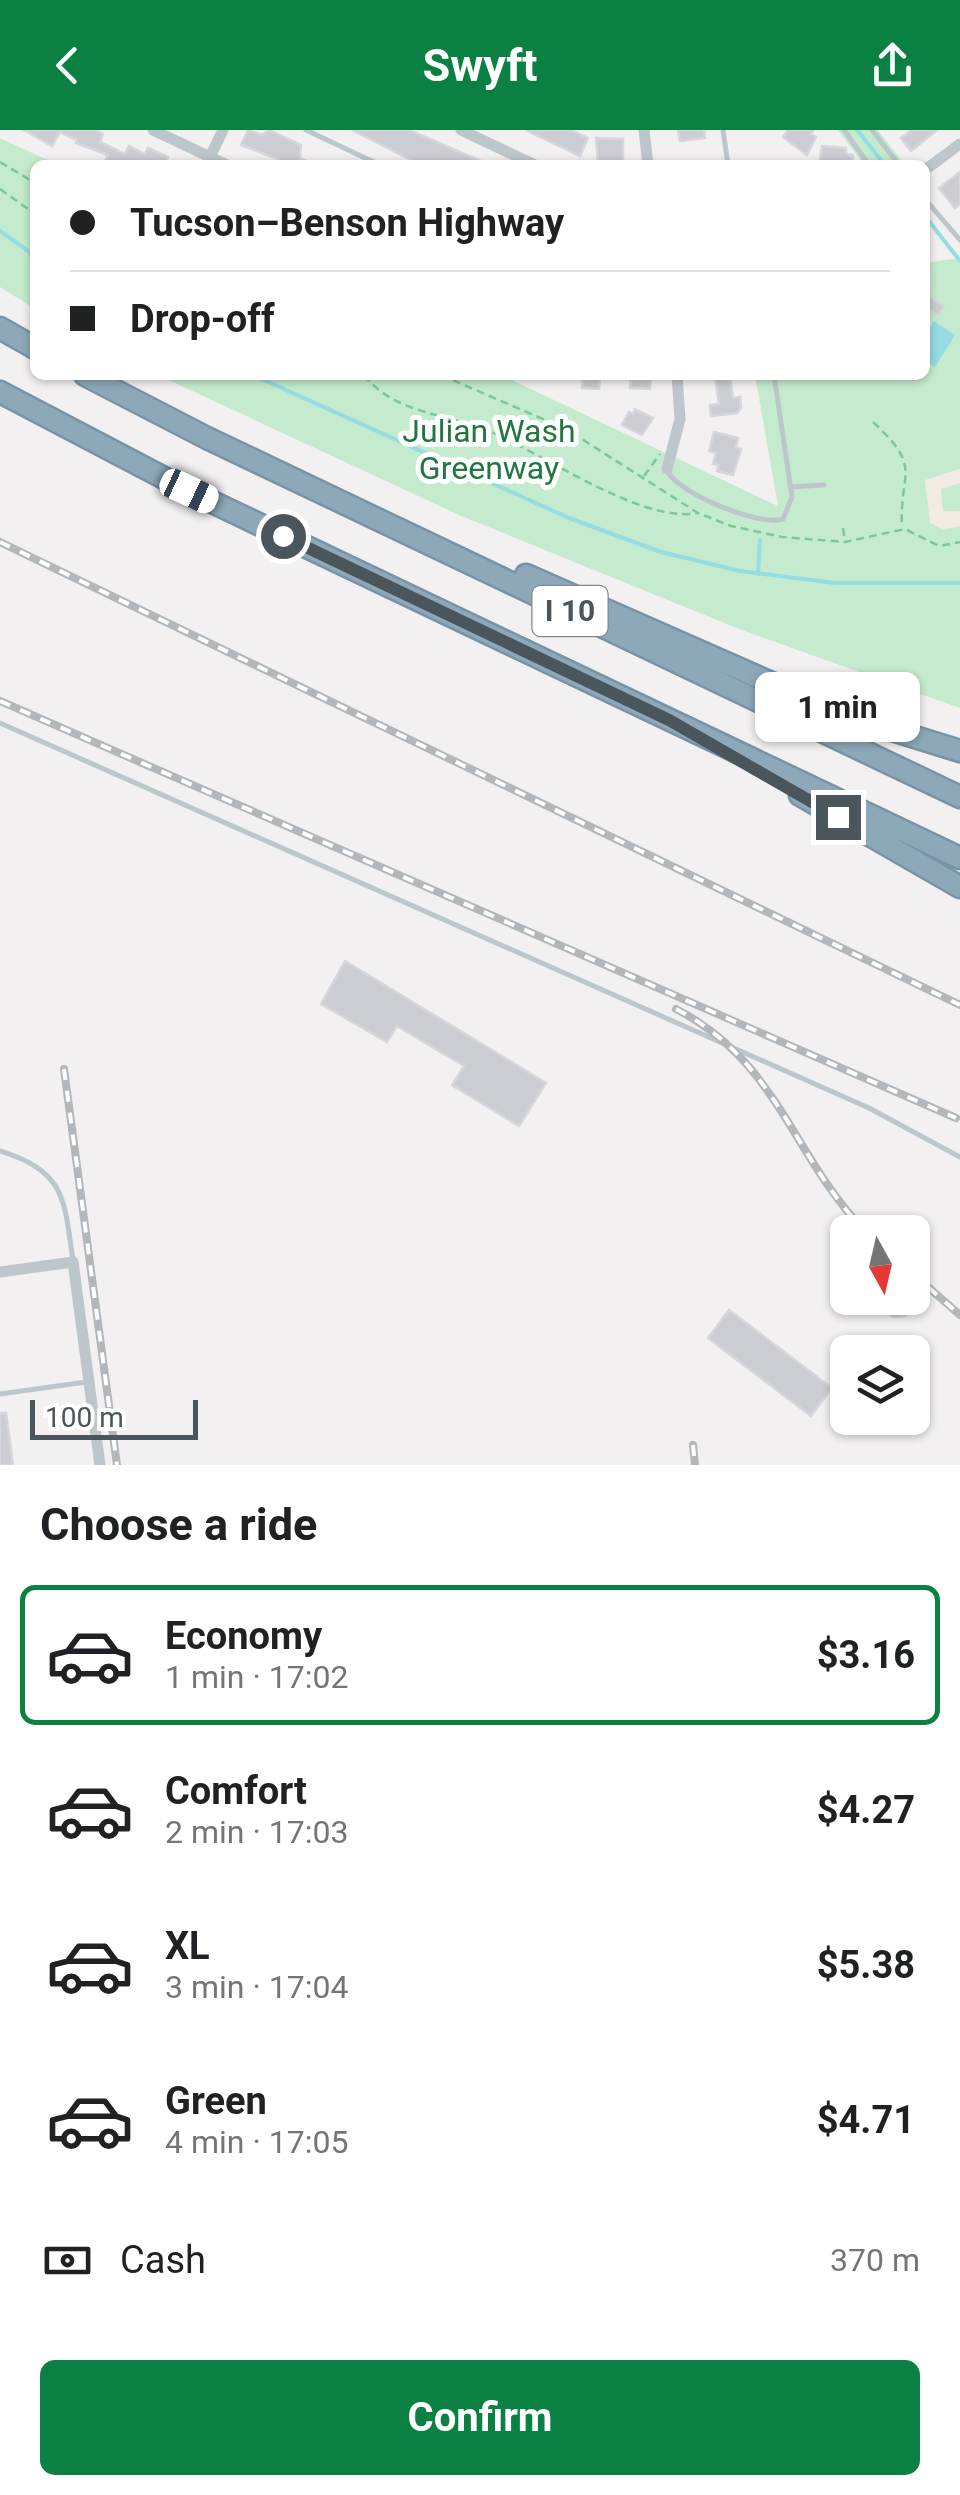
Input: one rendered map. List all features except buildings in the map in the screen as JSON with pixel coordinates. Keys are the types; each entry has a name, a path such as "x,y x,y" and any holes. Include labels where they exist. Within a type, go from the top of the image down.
{"highway":[{"path":"0,328 30,345"},
{"name":"I 10","path":"94,380 960,797"},
{"name":"I 10","path":"0,392 189,491 960,858"},
{"path":"180,424 806,700 960,751"},
{"path":"669,720 960,887"}],"street":[{"path":"154,130 206,160"},
{"path":"208,160 223,130"},
{"path":"461,130 524,160"},
{"path":"644,130 647,160"},
{"path":"930,166 960,144"},
{"path":"667,469 680,419 677,380"},
{"path":"0,1272 73,1262 100,1465"}],"lane":[{"path":"306,130 369,160"},
{"path":"724,130 727,160"},
{"path":"844,130 866,160"},
{"path":"872,130 895,160"},
{"path":"930,205 960,240"},
{"path":"667,469 675,482 688,490 769,522 787,514 790,487 775,380"},
{"path":"790,487 824,485"},
{"path":"0,723 869,1108 960,1156"},
{"path":"0,1151 52,1176 63,1192 73,1262"},
{"path":"0,1394 89,1382"}],"path":[{"path":"0,162 30,181"},
{"path":"0,189 30,210"},
{"path":"369,380 387,398 490,432 590,484 666,512 682,516 698,512"},
{"path":"873,422 897,444 905,460 908,479 902,529"},
{"path":"644,477 652,462 672,447"},
{"path":"843,528 845,542"}],"green space":[{"path":"838,130 878,130 901,160 860,160"},
{"path":"0,138 47,160 30,160 30,306 0,287"},
{"name":"Julian Wash Greenway","path":"960,258 960,708 739,629 459,515 169,380 512,380 778,506 756,380 930,380 930,262"}],"sand":[{"path":"960,469 960,483 941,489 943,511 960,511 960,527 943,529 930,523 925,480"}],"water":[{"path":"934,321 955,335 935,367 930,364 930,327"}],"waterway":[{"path":"857,130 881,160"},
{"path":"930,222 960,261"},
{"path":"0,231 30,252"},
{"path":"264,380 569,518 661,552 740,571 835,583 960,583"},
{"path":"758,574 760,540"}],"railway":[{"path":"0,542 960,1005"},
{"path":"0,701 956,1118"},
{"path":"676,1009 711,1031 762,1083 851,1215"},
{"path":"64,1069 117,1465"},
{"path":"930,1289 960,1315"},
{"path":"693,1445 695,1465"}],"route":[{"path":"283,536 669,720 838,817"}]}
